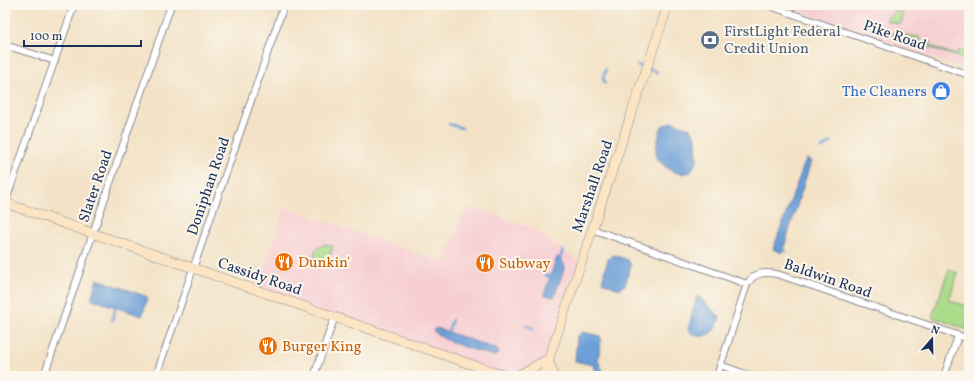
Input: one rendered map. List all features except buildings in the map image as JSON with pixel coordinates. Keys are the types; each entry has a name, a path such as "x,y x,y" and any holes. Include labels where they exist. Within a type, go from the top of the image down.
{"street":[{"path":"5,204 74,5"},
{"name":"Slater Road","path":"44,376 171,5"},
{"name":"Doniphan Road","path":"156,376 284,5"},
{"name":"Marshall Road","path":"543,376 668,5"},
{"name":"Pike Road","path":"767,5 969,75"},
{"path":"5,45 55,61"},
{"name":"Cassidy Road","path":"5,204 505,376"},
{"path":"592,230 747,284 717,376"},
{"name":"Baldwin Road","path":"747,284 755,275 761,272 778,274 969,339"},
{"path":"314,376 334,316"},
{"path":"944,376 958,336"},
{"path":"517,376 548,359 554,376"},
{"path":"720,366 751,376"}],"shaded area":[{"path":"783,5 969,5 969,71 881,40"},
{"path":"285,208 444,262 463,214 468,209 475,208 531,228 581,263 548,359 517,376 505,376 257,290"}],"green space":[{"path":"895,11 903,13 900,24 887,21 887,18"},
{"path":"892,33 903,37 906,35 920,37 921,43 925,44 926,42 931,42 931,46 955,55 958,51 964,50 968,53 969,61 891,34"},
{"path":"325,244 333,246 326,267 316,262 314,255 316,249"},
{"path":"949,269 958,273 949,300 969,307 969,330 932,317"}],"water":[{"path":"672,122 690,128 696,137 697,160 691,172 680,173 671,170 663,165 656,157 656,149 662,126"},
{"path":"806,159 811,161 782,253 773,249"},
{"path":"614,255 628,260 631,265 625,285 619,289 602,282 608,259"},
{"path":"557,257 561,259 565,267 554,297 544,295"},
{"path":"97,279 148,297 142,316 91,299"},
{"path":"697,295 720,317 712,332 703,337 693,334 688,330"},
{"path":"437,328 496,349 499,352 498,355 493,356 452,342 437,334 433,330"},
{"path":"582,332 600,336 601,340 598,360 605,376 598,376 593,365 575,361 577,337"}],"waterway":[{"path":"637,65 657,72"},
{"path":"605,83 603,78 606,69"},
{"path":"449,124 462,128"},
{"path":"822,148 832,142"},
{"path":"560,258 563,250"},
{"path":"545,275 550,277"},
{"path":"841,295 845,287"},
{"path":"112,320 116,307"},
{"path":"448,332 452,320"},
{"path":"526,325 534,329"}],"place":[{"name":"FirstLight Federal Credit Union","path":"710,40"},
{"name":"The Cleaners","path":"941,91"},
{"name":"Dunkin'","path":"284,262"},
{"name":"Subway","path":"485,263"},
{"name":"Burger King","path":"268,346"}]}
